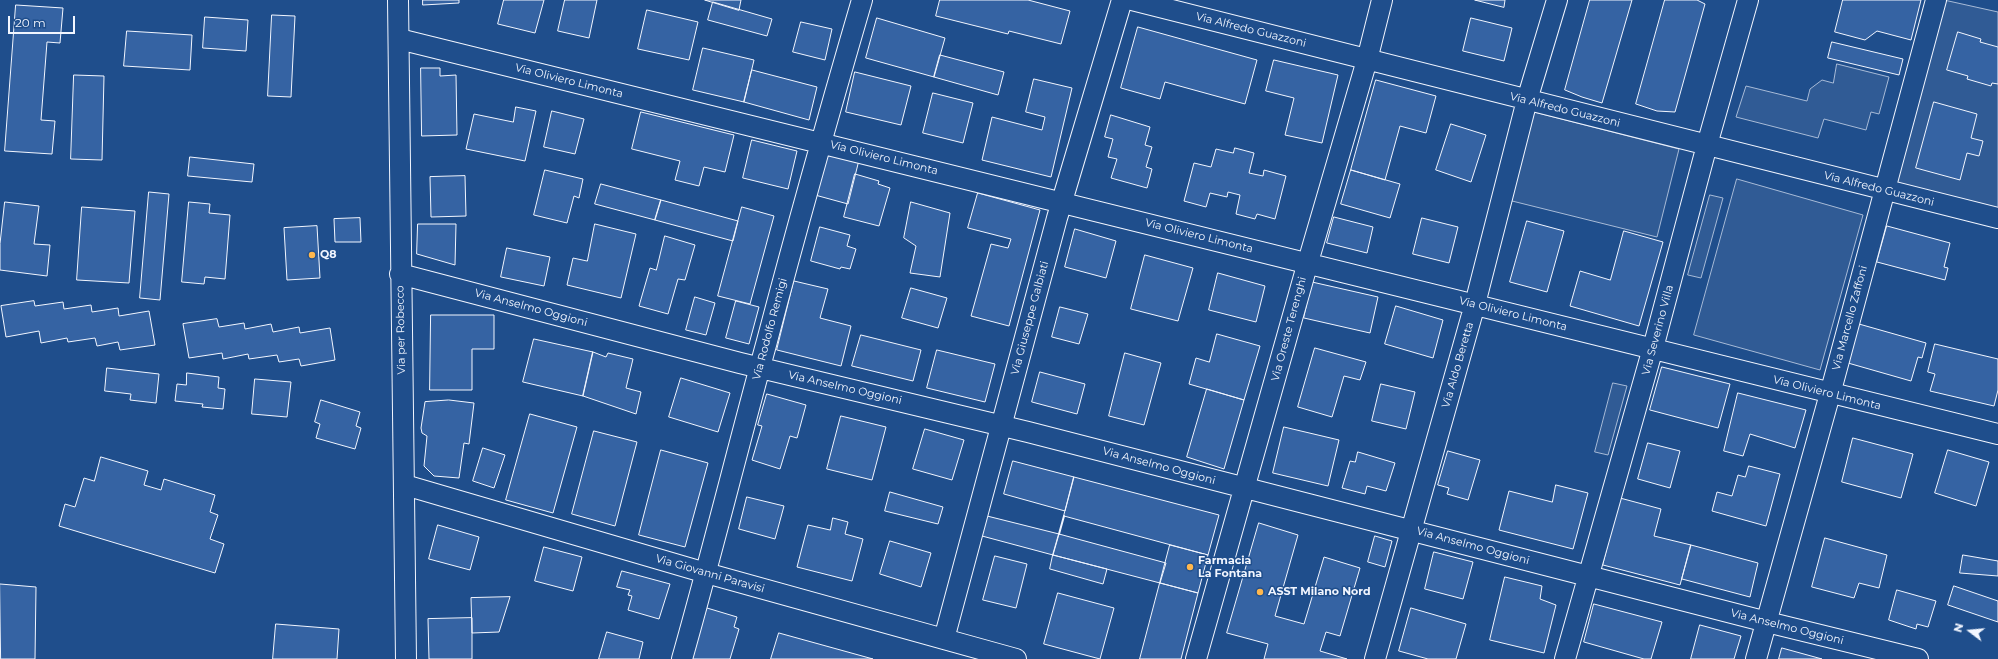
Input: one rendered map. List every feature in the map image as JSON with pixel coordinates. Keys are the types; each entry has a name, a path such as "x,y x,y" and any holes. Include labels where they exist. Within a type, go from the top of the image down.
{"street":[{"name":"Via per Robecco","path":"398,0 400,274 405,485 406,659"},
{"name":"Via Rodolfo Remigi","path":"682,659 820,143 862,0"},
{"name":"Via Giuseppe Galbiati","path":"944,638 1062,202 1122,0"},
{"name":"Via Alfredo Guazzoni","path":"1132,0 1998,218"},
{"name":"Via Oreste Terenghi","path":"1196,659 1308,262 1367,60 1382,0"},
{"name":"Via Aldo Beretta","path":"1374,659 1475,304 1527,100 1557,0"},
{"name":"Via Severino Villa","path":"1565,659 1653,348 1706,145 1748,0"},
{"name":"Via Marcello Zaffoni","path":"1756,659 1830,394 1936,0"},
{"name":"Via Oliviero Limonta","path":"399,39 1308,262 1653,348 1830,394 1998,434"},
{"name":"Via Anselmo Oggioni","path":"400,274 760,368 1001,426 1767,622 1918,659"},
{"name":"Via Giovanni Paravisi","path":"405,485 706,573 1016,659"}],"shaded area":[{"path":"1944,0 1998,12 1998,211 1893,185"},
{"path":"1837,64 1889,77 1879,114 1871,112 1866,130 1824,119 1818,138 1736,117 1746,86 1807,101 1810,89 1822,80 1833,83"},
{"path":"1530,111 1679,149 1657,237 1508,200"},
{"path":"1737,179 1863,215 1820,370 1694,335"},
{"path":"1710,195 1723,198 1701,278 1688,275"},
{"path":"1613,383 1627,386 1608,455 1595,452"}],"building":[{"path":"423,0 459,0 459,3 423,5"},
{"path":"504,0 544,0 535,33 498,24"},
{"path":"565,0 597,0 589,38 558,31"},
{"path":"705,0 741,0 739,10"},
{"path":"940,0 1028,0 1070,11 1061,44 1009,31 1008,34 936,16"},
{"path":"1475,0 1505,0 1504,7"},
{"path":"1590,0 1632,0 1602,103 1565,90"},
{"path":"1665,0 1697,0 1705,4 1675,112 1657,111 1636,104"},
{"path":"1843,0 1921,0 1911,40 1877,31 1865,40 1835,32"},
{"path":"713,2 772,19 767,36 708,20"},
{"path":"16,5 63,8 60,43 47,42 41,120 55,121 52,154 5,151"},
{"path":"647,10 698,22 689,60 638,49"},
{"path":"272,15 295,16 291,97 268,96"},
{"path":"205,17 248,20 246,51 203,48"},
{"path":"877,18 945,38 934,77 866,58"},
{"path":"1471,18 1512,28 1504,61 1463,51"},
{"path":"801,22 832,29 825,60 793,52"},
{"path":"1138,27 1257,60 1245,104 1165,82 1160,99 1121,88"},
{"path":"127,31 192,35 190,70 124,66"},
{"path":"1958,32 1981,39 1980,42 1998,47 1998,84 1992,83 1991,86 1967,79 1968,76 1947,70"},
{"path":"1832,42 1903,59 1899,75 1828,58"},
{"path":"703,48 754,60 744,102 693,90"},
{"path":"940,55 1004,72 998,95 934,77"},
{"path":"1274,60 1338,75 1322,143 1285,135 1294,98 1266,91"},
{"path":"421,68 440,68 440,76 456,75 457,135 422,136"},
{"path":"752,70 817,87 809,120 744,102"},
{"path":"855,72 911,86 901,125 846,112"},
{"path":"74,75 104,76 102,160 71,159"},
{"path":"1034,79 1072,88 1051,177 982,160 992,117 1042,130 1045,117 1026,112"},
{"path":"1376,80 1436,96 1426,133 1400,126 1385,180 1351,170"},
{"path":"933,93 973,103 963,143 923,133"},
{"path":"1934,102 1977,114 1971,138 1983,141 1979,156 1967,153 1960,180 1916,168"},
{"path":"516,107 536,111 525,161 466,149 474,114 513,122"},
{"path":"552,111 584,119 575,154 544,147"},
{"path":"641,112 734,135 725,172 704,167 699,186 675,180 680,161 632,149"},
{"path":"1111,115 1150,127 1145,145 1152,147 1146,167 1152,169 1147,188 1111,178 1117,159 1108,157 1113,139 1105,137"},
{"path":"1451,124 1486,135 1471,182 1436,170"},
{"path":"752,140 797,151 788,189 743,178"},
{"path":"1235,148 1254,153 1249,173 1263,176 1264,170 1286,176 1275,219 1257,214 1255,219 1236,214 1240,195 1228,192 1227,197 1210,193 1206,207 1184,201 1194,163 1211,167 1216,149 1233,153"},
{"path":"827,151 859,160 848,204 815,195"},
{"path":"190,157 254,164 252,182 188,176"},
{"path":"545,170 583,179 579,198 574,196 567,223 534,215"},
{"path":"1351,170 1400,184 1390,218 1341,204"},
{"path":"855,174 879,181 878,184 890,188 879,226 844,217"},
{"path":"465,176 466,216 431,217 430,177"},
{"path":"601,184 661,200 655,220 595,204"},
{"path":"149,192 169,194 160,300 140,298"},
{"path":"978,193 1040,210 1009,326 971,316 991,244 1008,248 1011,239 968,228"},
{"path":"661,200 738,221 733,241 655,220"},
{"path":"5,202 39,206 34,244 50,245 47,276 0,270 0,244"},
{"path":"189,202 210,204 209,213 230,215 225,279 205,277 204,284 182,282"},
{"path":"911,202 950,213 940,277 910,273 916,246 904,238"},
{"path":"82,207 135,211 129,283 77,280"},
{"path":"742,207 774,216 750,304 718,296"},
{"path":"1334,217 1373,227 1367,253 1327,243"},
{"path":"360,218 361,242 335,242 334,219"},
{"path":"1422,218 1458,227 1449,263 1413,254"},
{"path":"1527,221 1564,231 1547,292 1510,282"},
{"path":"418,224 456,224 455,265 417,254"},
{"path":"595,224 636,234 621,298 567,285 573,258 587,261"},
{"path":"317,226 320,278 287,280 284,228"},
{"path":"1887,226 1950,243 1944,267 1948,268 1945,280 1877,262"},
{"path":"820,227 850,235 847,246 856,249 850,269 841,267 840,269 811,261"},
{"path":"1075,229 1116,241 1106,278 1065,267"},
{"path":"1624,231 1663,242 1639,326 1570,306 1580,271 1610,280"},
{"path":"665,236 695,245 685,280 678,279 668,314 639,306 650,268 656,270"},
{"path":"507,248 550,257 544,286 501,277"},
{"path":"1145,255 1193,268 1178,321 1131,309"},
{"path":"1218,273 1265,286 1256,322 1209,310"},
{"path":"794,281 828,289 820,318 851,326 841,366 777,350"},
{"path":"1312,282 1378,297 1370,333 1304,318"},
{"path":"911,288 947,298 938,328 902,318"},
{"path":"695,297 715,303 706,335 686,330"},
{"path":"34,301 35,306 63,302 64,309 91,305 92,312 118,308 119,316 149,311 155,345 120,350 118,342 97,346 95,338 68,342 67,338 41,343 39,331 6,337 1,306"},
{"path":"736,301 759,307 749,344 726,338"},
{"path":"1396,306 1443,320 1433,358 1385,344"},
{"path":"1060,307 1088,314 1079,344 1052,337"},
{"path":"431,315 494,315 494,349 472,349 472,390 430,390"},
{"path":"217,319 219,327 244,323 245,329 271,324 273,332 299,327 300,333 330,328 335,360 301,366 299,359 279,362 277,355 249,359 248,354 223,359 222,353 189,358 183,324"},
{"path":"1859,324 1926,343 1922,358 1918,357 1911,381 1848,363"},
{"path":"1217,334 1260,346 1244,400 1189,384 1196,358 1209,362"},
{"path":"861,335 921,350 913,381 852,366"},
{"path":"534,339 593,352 583,396 523,382"},
{"path":"1935,344 1998,359 1998,390 1994,406 1930,391 1935,374 1928,372"},
{"path":"1315,348 1366,362 1360,380 1344,376 1332,417 1298,407"},
{"path":"937,350 995,364 985,402 927,388"},
{"path":"593,352 606,357 608,353 633,359 626,388 641,392 636,414 583,396"},
{"path":"1125,353 1161,363 1144,425 1109,416"},
{"path":"1662,367 1730,384 1718,428 1650,410"},
{"path":"107,368 159,374 156,403 130,400 131,394 105,391"},
{"path":"1040,372 1085,384 1077,414 1032,402"},
{"path":"187,373 219,377 218,388 225,389 223,409 202,407 203,404 175,401 177,384 186,385"},
{"path":"681,378 730,393 718,432 669,417"},
{"path":"255,379 291,382 287,417 252,414"},
{"path":"1381,384 1415,392 1406,429 1372,421"},
{"path":"1207,389 1244,400 1224,469 1187,457"},
{"path":"1738,393 1806,410 1795,448 1750,434 1743,456 1724,451"},
{"path":"767,394 806,405 797,438 790,436 780,469 752,460 762,426 758,425"},
{"path":"321,400 360,412 356,426 361,428 355,449 316,438 320,424 315,422"},
{"path":"449,400 474,403 469,444 464,443 459,478 434,476 424,466 427,436 422,433 421,428 425,402"},
{"path":"530,414 577,427 553,513 506,500"},
{"path":"841,416 886,427 872,480 827,469"},
{"path":"1284,427 1339,440 1328,486 1273,473"},
{"path":"925,429 964,440 952,480 913,469"},
{"path":"594,431 637,442 615,526 572,514"},
{"path":"1853,438 1913,454 1901,498 1842,482"},
{"path":"1648,443 1680,451 1670,488 1638,479"},
{"path":"483,448 505,455 494,488 473,481"},
{"path":"661,450 708,463 685,547 639,535"},
{"path":"1948,450 1989,462 1976,506 1935,493"},
{"path":"1448,451 1480,460 1468,500 1447,494 1449,488 1438,485"},
{"path":"1358,452 1395,463 1386,491 1367,486 1365,494 1342,488 1350,461 1355,462"},
{"path":"101,457 148,471 144,485 161,490 164,479 215,495 210,512 218,515 210,539 224,544 215,573 59,526 65,504 75,507 84,478 94,481"},
{"path":"1013,461 1074,477 1065,511 1004,494"},
{"path":"1749,466 1780,474 1766,526 1712,511 1717,492 1732,496 1738,475 1745,477"},
{"path":"1074,477 1219,515 1208,555 1064,516"},
{"path":"1556,485 1588,493 1573,549 1499,530 1509,491 1552,502"},
{"path":"890,492 943,507 938,524 885,511"},
{"path":"747,497 784,506 775,539 739,529"},
{"path":"1620,498 1661,509 1654,536 1691,545 1680,585 1603,565"},
{"path":"987,516 1059,534 1053,555 982,536"},
{"path":"833,518 848,522 845,534 863,539 852,581 797,567 808,525 830,530"},
{"name":"ASST Milano Nord","path":"1259,523 1298,535 1275,616 1304,624 1324,557 1360,568 1340,636 1326,632 1320,651 1347,659 1264,659 1268,644 1227,633"},
{"path":"438,525 479,537 470,570 429,559"},
{"path":"1059,534 1166,563 1160,583 1053,555"},
{"path":"1375,536 1392,541 1385,567 1368,562"},
{"path":"1825,538 1887,555 1879,588 1859,583 1854,598 1812,587"},
{"path":"890,541 931,553 921,587 880,574"},
{"path":"1170,545 1208,555 1198,593 1160,583"},
{"path":"1691,545 1758,563 1750,597 1682,579"},
{"path":"544,547 582,557 573,591 535,581"},
{"path":"1434,552 1473,562 1463,599 1425,589"},
{"path":"1053,555 1107,569 1103,584 1050,569"},
{"path":"1963,555 1998,561 1998,576 1960,573"},
{"path":"995,556 1027,564 1016,608 983,600"},
{"path":"622,571 670,584 659,619 628,610 632,596 628,595 630,590 617,587"},
{"path":"1505,577 1542,586 1540,599 1556,605 1544,653 1490,640"},
{"path":"1160,583 1198,593 1181,659 1140,659"},
{"path":"0,584 36,587 35,659 1,659"},
{"path":"1954,586 1998,601 1998,622 1948,605"},
{"path":"1897,590 1936,601 1928,627 1917,624 1916,629 1889,620"},
{"path":"1058,593 1114,608 1100,659 1044,644"},
{"path":"510,597 499,632 472,633 471,598"},
{"path":"1594,604 1662,622 1651,659 1644,659 1584,642"},
{"path":"707,608 737,617 734,627 739,629 730,659 692,659"},
{"path":"1411,608 1466,624 1456,659 1428,659 1399,651"},
{"path":"472,618 472,659 429,659 428,619"},
{"path":"276,624 339,629 337,659 273,659"},
{"path":"1700,625 1741,636 1734,659 1691,659"},
{"path":"607,632 643,642 639,659 599,659"},
{"path":"779,633 873,659 771,659"},
{"path":"1782,648 1822,659 1779,659"}],"wall":[{"path":"1059,534 1064,516"}],"place":[{"name":"Q8","path":"312,255"},
{"name":"Farmacia La Fontana","path":"1190,567"},
{"name":"ASST Milano Nord","path":"1260,592"}]}
